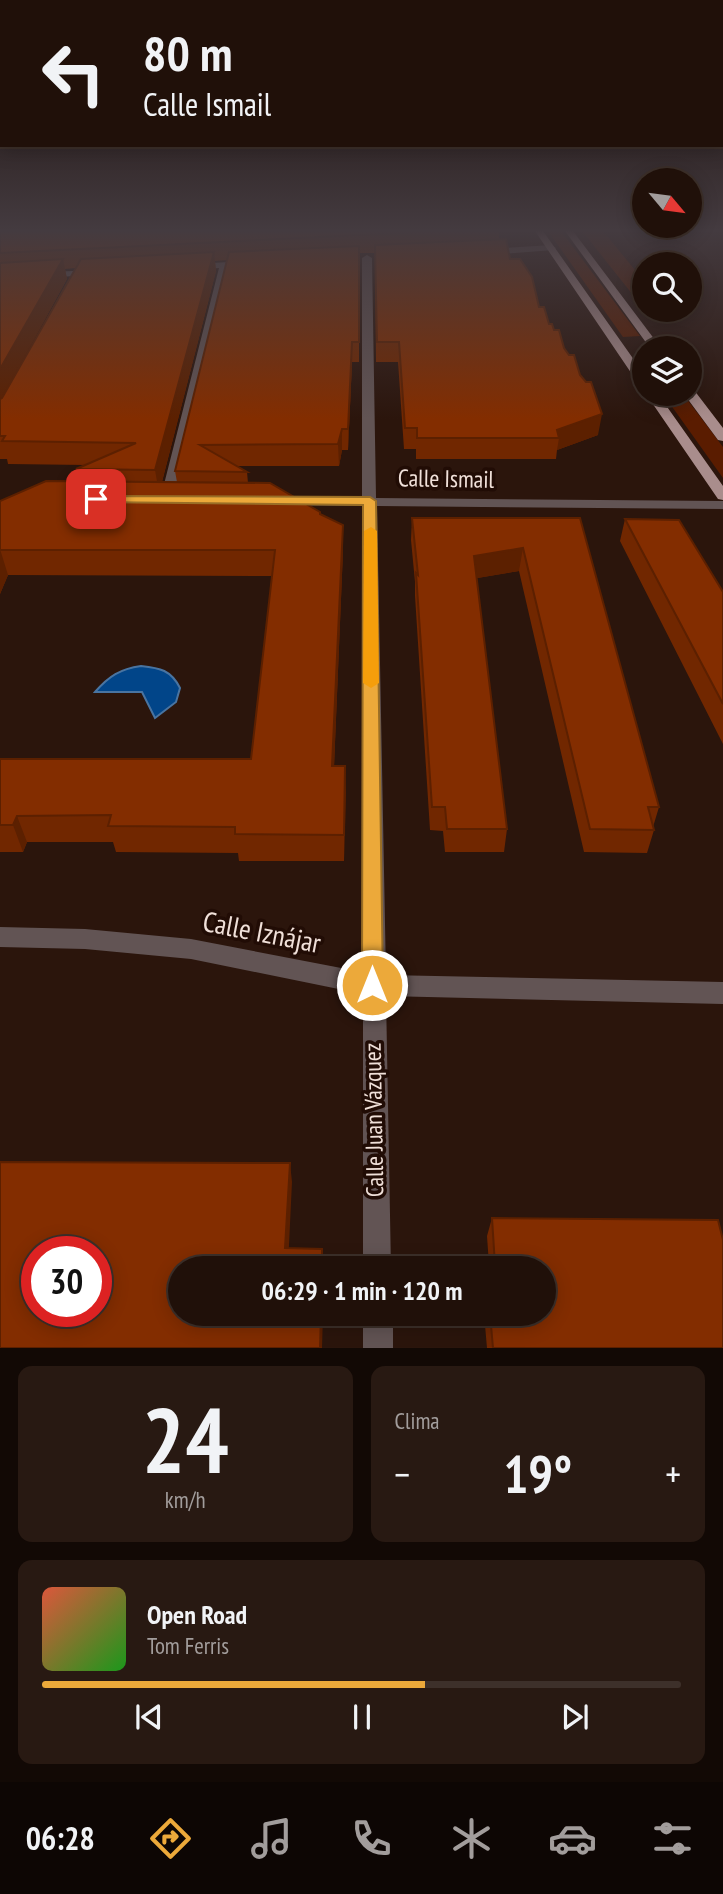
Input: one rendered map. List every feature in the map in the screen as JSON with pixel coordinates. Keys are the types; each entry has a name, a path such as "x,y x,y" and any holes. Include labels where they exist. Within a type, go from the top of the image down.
{"main road":[{"path":"583,294 632,366"},
{"path":"616,294 647,336"},
{"path":"660,406 723,496"},
{"path":"700,406 723,437"}],"street":[{"path":"167,500 218,294"},
{"name":"Calle Juan Vázquez","path":"367,294 372,985 377,1256"},
{"name":"Calle Ismail","path":"261,500 723,505"},
{"name":"Calle Iznájar","path":"0,937 85,939 191,948 372,985 723,993"},
{"path":"378,1326 378,1348"}],"shaded area":[{"path":"593,294 608,294 640,336 623,337"},
{"path":"672,406 692,406 723,447 723,478"}],"water":[{"path":"141,666 164,671 173,677 180,688 176,702 155,718 142,692 95,692 115,674"}],"building":[{"path":"0,294 43,294 0,369"},
{"path":"61,294 203,294 155,470 76,469 136,443 2,441 5,436 0,436 2,398"},
{"path":"219,294 359,294 359,342 352,342 348,429 342,429 338,444 200,445 247,472 175,471"},
{"path":"376,294 536,294 539,307 544,307 549,324 552,324 554,330 559,330 564,348 569,355 574,355 580,375 586,382 591,382 602,414 557,430 559,438 417,438 417,428 405,428 399,342 377,342"},
{"path":"46,481 270,483 343,525 332,766 345,766 344,835 235,834 235,827 108,826 111,815 17,816 13,825 0,825 0,759 251,759 275,550 0,550 0,501"},
{"path":"412,518 580,518 659,807 648,807 654,830 590,829 523,548 474,556 507,829 447,829 445,807 432,807"},
{"path":"625,519 679,520 723,592 723,704"},
{"path":"0,1162 290,1163 285,1248 322,1249 322,1256 168,1256 168,1326 321,1326 320,1348 0,1348"},
{"path":"492,1218 718,1220 723,1240 723,1348 493,1348 491,1326 556,1326 556,1256 494,1256"}],"slow traffic":[{"path":"371,531 371,683"}],"route":[{"path":"96,499 370,501 372,985"}]}
